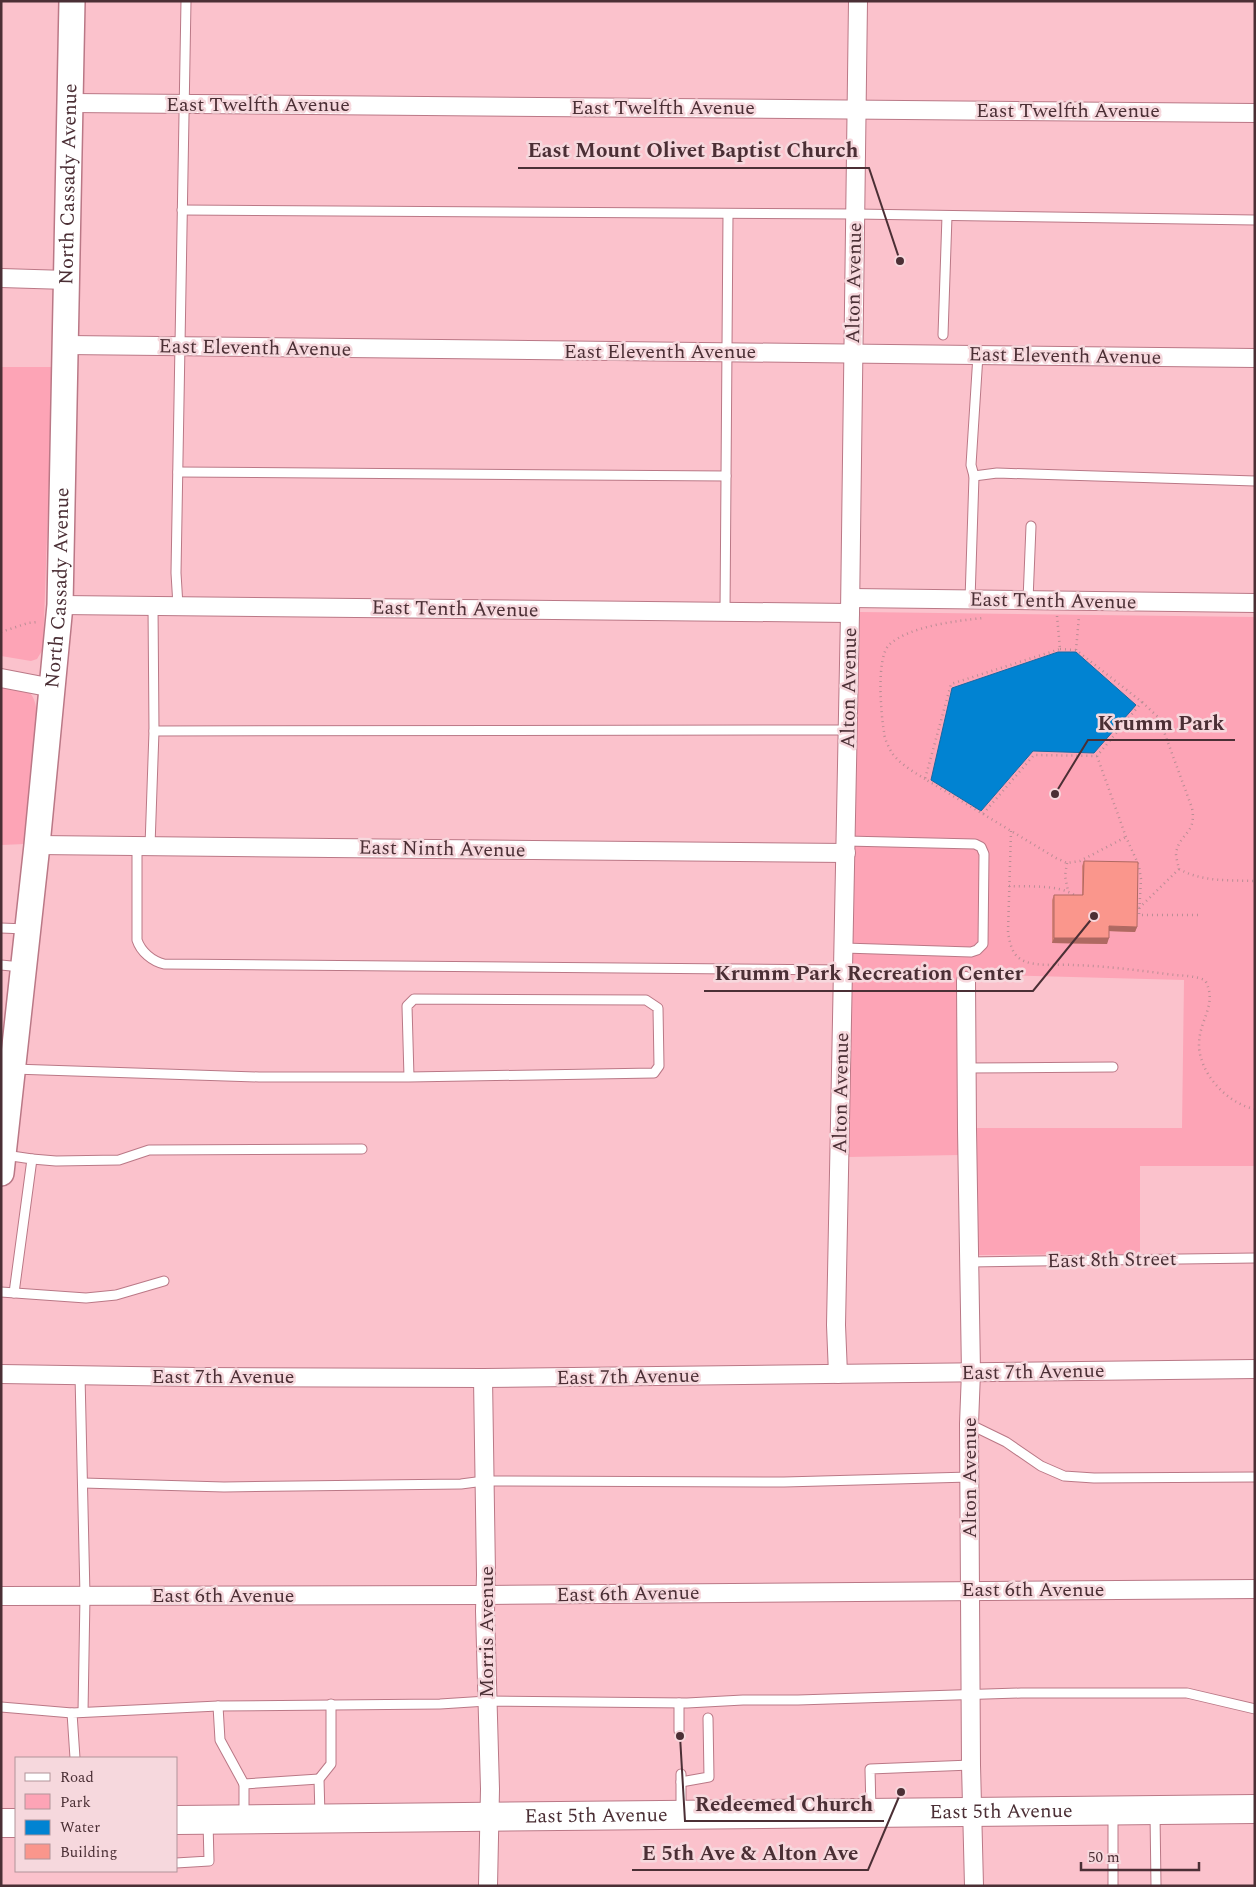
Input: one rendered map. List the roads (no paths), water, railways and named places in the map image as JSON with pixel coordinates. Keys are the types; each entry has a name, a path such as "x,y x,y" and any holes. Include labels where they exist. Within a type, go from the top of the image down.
{"main road":[{"name":"North Cassady Avenue","path":"2,1166 12,1069 13,966 28,929 60,605 72,1"},
{"name":"East 5th Avenue","path":"178,1820 1255,1809"},
{"path":"1,1823 15,1823"}],"street":[{"name":"Alton Avenue","path":"838,1374 836,1325 851,606 858,1"},
{"name":"East Twelfth Avenue","path":"71,103 1255,113"},
{"path":"1,278 67,280"},
{"name":"East Eleventh Avenue","path":"66,345 1255,358"},
{"name":"East Tenth Avenue","path":"60,605 725,611 970,600 1255,603"},
{"path":"1,678 53,688"},
{"name":"East Ninth Avenue","path":"37,845 846,847"},
{"name":"Alton Avenue","path":"966,980 971,1372 971,1765 974,1886"},
{"name":"East 7th Avenue","path":"1,1374 482,1378 1255,1369"},
{"name":"Morris Avenue","path":"482,1378 490,1817 488,1886"},
{"name":"East 6th Avenue","path":"1,1596 486,1595 1255,1589"}],"lane":[{"path":"178,606 176,574 179,347 186,1"},
{"path":"182,210 728,215 855,214 1255,220"},
{"path":"725,611 728,215"},
{"path":"943,335 947,216"},
{"path":"970,600 974,476 971,465 978,355"},
{"path":"178,472 726,476"},
{"path":"974,476 997,474 1255,480"},
{"path":"1028,600 1031,526"},
{"path":"153,606 154,731 136,935 138,944 152,959 164,964 844,970"},
{"path":"154,731 848,730"},
{"path":"844,948 971,952 977,950 983,944 984,854 981,848 975,844 846,847"},
{"path":"1,928 28,929"},
{"path":"12,1069 259,1077 409,1077 654,1073 659,1066 658,1008 646,1000 414,999 407,1006 409,1077"},
{"path":"967,1068 1113,1067"},
{"path":"2,1166 32,1160 119,1160 149,1150 362,1149"},
{"path":"14,1293 32,1160"},
{"name":"East 8th Street","path":"969,1262 1255,1258"},
{"path":"1,1292 86,1298 116,1296 164,1281"},
{"path":"80,1375 85,1596 84,1712"},
{"path":"970,1424 1006,1442 1041,1466 1064,1476 1094,1478 1255,1477"},
{"path":"82,1483 224,1487 461,1484 484,1481 784,1482 970,1477"},
{"path":"1,1707 72,1713 218,1706 440,1704 487,1700 679,1703 971,1696 1021,1693 1187,1693 1255,1709"},
{"path":"679,1703 680,1731"},
{"path":"320,1819 319,1779 331,1764 331,1704"},
{"path":"218,1706 220,1740 244,1784 244,1819"},
{"path":"72,1713 76,1757"},
{"path":"681,1814 681,1778 709,1777 708,1718"},
{"path":"871,1813 870,1769 971,1765"},
{"path":"244,1784 319,1779"},
{"path":"1113,1810 1113,1886"},
{"path":"1155,1810 1156,1886"},
{"path":"178,1862 209,1862 208,1820"}],"water":[{"path":"1058,652 1076,652 1136,705 1094,753 1033,751 981,811 931,780 952,688"}],"place":[{"name":"East Mount Olivet Baptist Church","path":"900,261"},
{"name":"Krumm Park","path":"1055,794"},
{"name":"Krumm Park Recreation Center","path":"1094,916"},
{"name":"Redeemed Church","path":"680,1736"},
{"name":"E 5th Ave & Alton Ave","path":"901,1792"}]}
